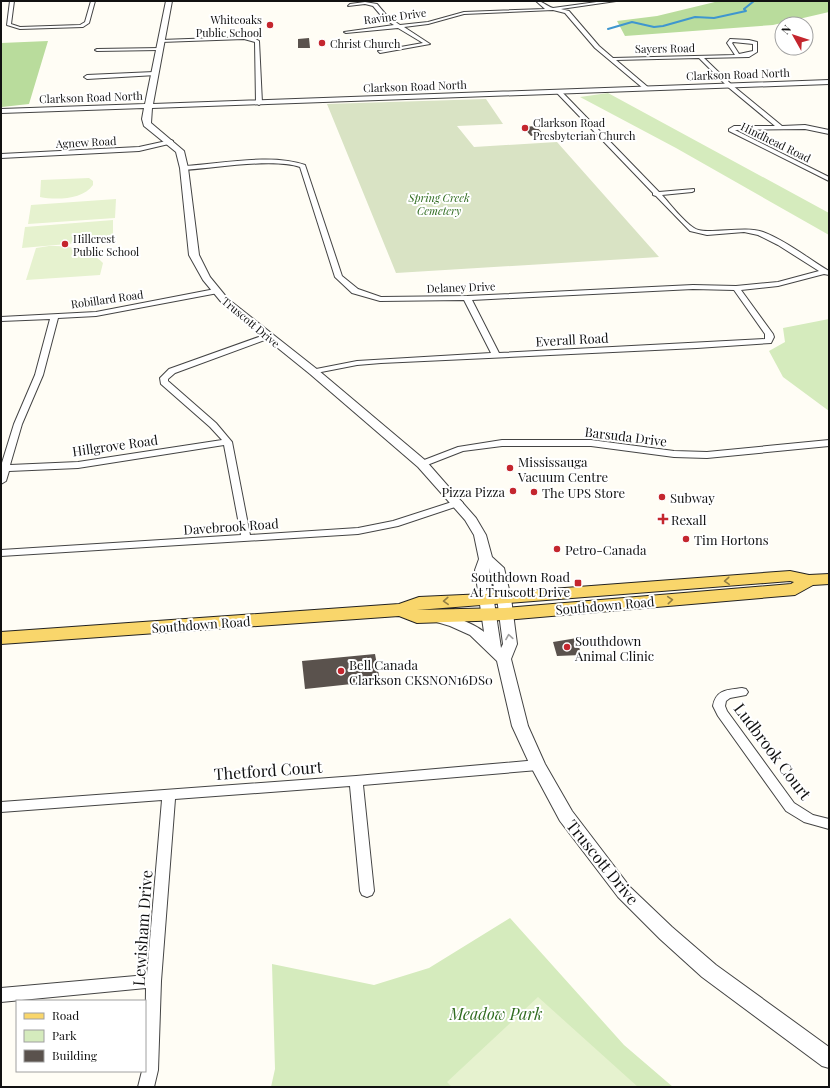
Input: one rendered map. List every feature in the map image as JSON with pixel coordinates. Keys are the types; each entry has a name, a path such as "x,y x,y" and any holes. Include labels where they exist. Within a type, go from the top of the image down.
{"main road":[{"name":"Southdown Road","path":"1,638 401,610 419,603 486,607 795,589 808,580 829,579"},
{"name":"Southdown Road","path":"401,610 417,617 433,616 486,607"}],"street":[{"path":"12,1 9,25 20,28 81,26 87,23 93,1"},
{"name":"Truscott Drive","path":"168,1 148,106 147,124 171,142 180,151 184,168 194,255 206,278 215,291 238,313 314,372 422,464 470,518 480,535 486,559 482,570 486,607 493,647 504,659 520,726 538,765 566,816 624,892 666,933 709,971 829,1059"},
{"path":"538,1 547,8 567,12 597,48 614,59 646,88"},
{"name":"Ravine Drive","path":"346,32 428,23 464,13 553,10 612,1"},
{"path":"350,5 365,3 375,5 386,18 428,44 380,52"},
{"path":"161,41 244,38 256,40 259,102"},
{"path":"700,57 738,56 749,55 755,52 755,43 749,40 732,40 729,43 738,56"},
{"path":"97,50 159,49"},
{"name":"Sayers Road","path":"614,59 700,57 730,86"},
{"path":"87,77 154,74"},
{"name":"Clarkson Road North","path":"1,112 829,82"},
{"name":"Hindhead Road","path":"730,86 780,126"},
{"path":"559,92 655,194 692,230 707,234 742,231 761,234 827,273"},
{"path":"780,126 805,126 829,132"},
{"name":"Hindhead Road","path":"780,126 731,130 829,179"},
{"name":"Agnew Road","path":"1,156 139,149 171,142"},
{"name":"Delaney Drive","path":"184,168 285,162 300,164 303,166 339,277 354,291 380,299 467,298 692,287 736,288 778,284 827,273"},
{"path":"818,174 829,173"},
{"path":"655,194 692,190"},
{"name":"Everall Road","path":"314,372 357,363 381,361 762,343 768,341 770,337 769,334 736,288"},
{"name":"Robillard Road","path":"1,319 54,317 119,311 215,291"},
{"path":"467,298 496,356"},
{"path":"1,481 18,424 39,375 54,317"},
{"path":"246,538 228,442 213,425 164,382 164,378 172,371 267,336"},
{"name":"Hillgrove Road","path":"4,468 78,465 228,442"},
{"name":"Barsuda Drive","path":"422,464 461,449 502,443 591,443 674,454 708,455 829,443"},
{"name":"Davebrook Road","path":"1,553 246,538 379,528 409,520 458,503"},
{"name":"Truscott Drive","path":"486,559 497,568 505,606 510,644 504,659"},
{"path":"433,616 455,623 475,632 493,647"},
{"name":"Ludbrook Court","path":"742,692 727,694 720,699 719,706 722,713 790,807 802,817 821,824 829,824"},
{"name":"Thetford Court","path":"1,807 356,781 538,765"},
{"path":"356,781 367,891"},
{"name":"Lewisham Drive","path":"146,1087 150,1070 154,982 169,794"},
{"path":"1,995 154,982"}],"green space":[{"path":"719,1 828,1 829,12 812,16 774,16 773,25 625,36 617,21 657,16"},
{"path":"48,41 29,104 2,107 1,43"},
{"path":"608,93 829,213 829,235 676,148 580,97"},
{"name":"Spring Creek Cemetery","path":"486,99 503,124 457,126 474,147 557,142 659,257 396,273 327,104"},
{"path":"89,178 93,181 93,185 83,194 68,198 40,197 41,180"},
{"path":"116,199 115,218 28,224 31,205"},
{"path":"113,220 113,240 22,248 25,227"},
{"path":"49,246 71,247 91,254 103,263 100,275 26,280 36,248"},
{"path":"829,319 829,411 783,377 769,351 785,342 783,328"},
{"name":"Meadow Park","path":"510,918 624,1045 673,1087 271,1087 275,1069 272,964 374,985 429,968"},
{"path":"538,997 638,1087 452,1087 447,1082"}],"building":[{"path":"309,38 310,48 298,48 298,39"},
{"path":"536,126 543,134 531,136 523,127"},
{"name":"Southdown Animal Clinic","path":"577,638 581,655 557,656 553,642"},
{"name":"Bell Canada Clarkson CKSNON16DS0","path":"375,654 380,681 305,689 302,661"}],"waterway":[{"path":"608,29 632,22 654,27 695,17 714,18 746,11 744,9 754,1"}],"place":[{"name":"Whiteoaks Public School","path":"270,25"},
{"name":"Christ Church","path":"322,43"},
{"name":"Clarkson Road Presbyterian Church","path":"525,128"},
{"name":"Hillcrest Public School","path":"65,244"},
{"name":"Mississauga Vacuum Centre","path":"510,468"},
{"name":"Pizza Pizza","path":"513,491"},
{"name":"The UPS Store","path":"534,492"},
{"name":"Subway","path":"662,497"},
{"name":"Rexall","path":"663,519"},
{"name":"Tim Hortons","path":"686,539"},
{"name":"Petro-Canada","path":"557,549"},
{"name":"Southdown Road At Truscott Drive","path":"578,583"},
{"name":"Southdown Animal Clinic","path":"567,647"},
{"name":"Bell Canada Clarkson CKSNON16DS0","path":"341,671"}]}
